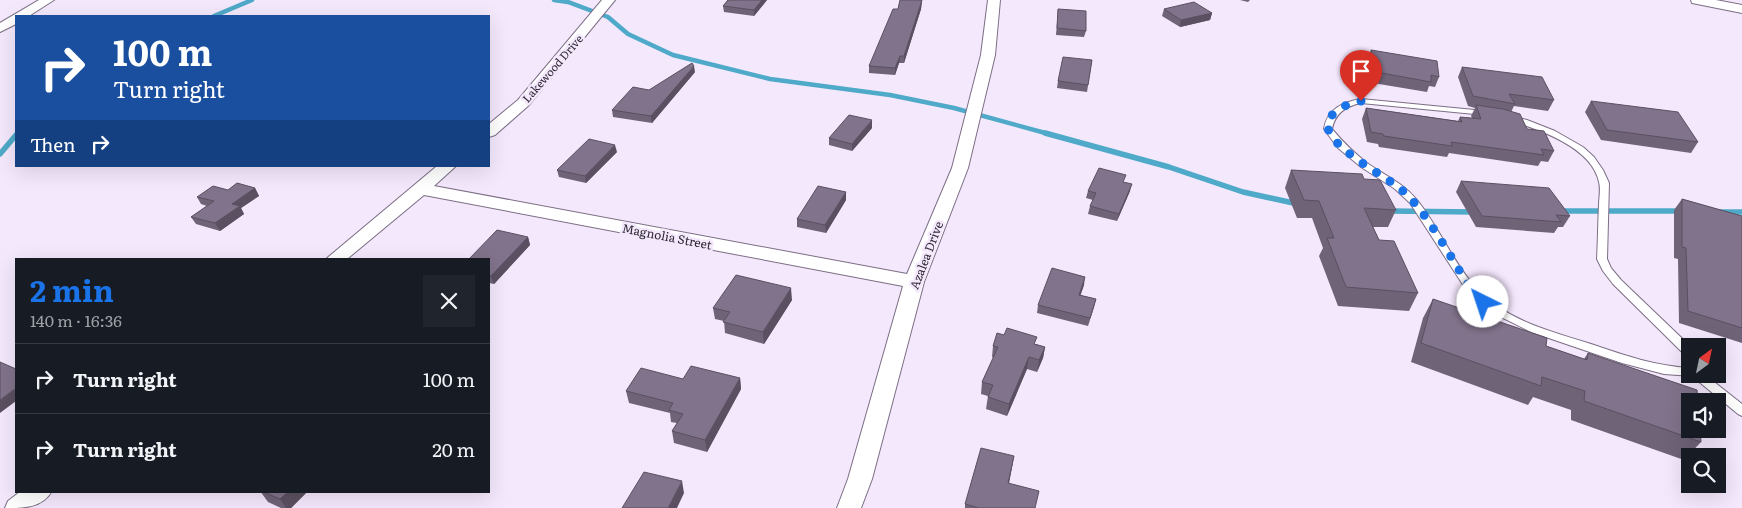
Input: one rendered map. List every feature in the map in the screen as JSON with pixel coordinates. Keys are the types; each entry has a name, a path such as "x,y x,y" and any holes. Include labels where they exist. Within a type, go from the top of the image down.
{"street":[{"path":"22,15 48,0"},
{"name":"Lakewood Drive","path":"490,131 523,103 609,0"},
{"name":"Azalea Drive","path":"849,508 860,479 914,282 960,168 988,55 994,0"},
{"path":"1697,0 1742,9"},
{"path":"0,28 15,20"},
{"path":"336,258 447,167"},
{"name":"Magnolia Street","path":"421,189 914,282"},
{"path":"17,508 37,493"}],"lane":[{"path":"1681,344 1617,282 1607,269 1601,252 1604,183 1602,172 1582,152 1554,134 1528,123 1497,115 1451,108 1361,101 1348,104 1336,111 1328,122 1328,129 1341,146 1413,200 1471,289 1483,302 1504,315 1564,340 1628,361 1681,372"},
{"path":"1708,383 1742,410"}],"building":[{"path":"728,0 762,0 754,10 723,6"},
{"path":"900,0 922,0 904,56 900,56 895,68 869,66 893,9 898,9"},
{"path":"1194,2 1212,13 1181,20 1164,9"},
{"path":"1058,9 1086,11 1086,31 1057,28"},
{"path":"1371,50 1437,61 1439,77 1431,75 1431,82 1365,70 1365,53 1371,54"},
{"path":"1063,57 1092,60 1088,85 1058,81"},
{"path":"692,63 694,66 651,116 612,110 633,87 649,90"},
{"path":"1462,67 1542,77 1554,100 1509,94 1515,104 1473,96"},
{"path":"1591,101 1678,112 1698,142 1607,130"},
{"path":"1476,105 1520,114 1527,129 1544,131 1554,151 1541,149 1544,155 1451,142 1452,146 1384,136 1383,134 1371,132 1366,108 1462,122 1460,117 1481,119"},
{"path":"849,115 872,120 852,144 829,138"},
{"path":"589,139 615,145 585,176 557,170"},
{"path":"1099,168 1126,175 1123,182 1132,184 1119,214 1090,206 1096,193 1088,191"},
{"path":"1291,170 1362,174 1364,179 1380,180 1396,210 1364,208 1379,240 1394,241 1418,293 1346,287 1327,238 1334,238 1319,201 1304,200"},
{"path":"1461,181 1549,188 1570,216 1556,215 1561,222 1482,216"},
{"path":"237,183 255,188 232,204 240,206 215,223 191,217 214,201 197,197 213,186 228,190"},
{"path":"818,186 846,192 825,225 797,219"},
{"path":"1682,199 1742,216 1742,328 1688,311 1686,248 1682,247"},
{"path":"497,230 528,237 491,276 490,258 470,258"},
{"path":"1052,268 1085,277 1079,295 1096,299 1090,318 1038,305"},
{"path":"736,275 791,288 763,332 723,322 730,312 713,308"},
{"path":"1433,299 1547,338 1546,346 1587,360 1588,353 1697,390 1697,393 1681,393 1681,435 1584,401 1585,391 1542,377 1541,386 1421,343"},
{"path":"1007,328 1037,337 1034,344 1045,347 1039,360 1029,357 1009,404 988,397 993,385 982,382 998,347 993,346 997,333 1004,335"},
{"path":"0,362 15,369 15,389 0,400"},
{"path":"691,366 740,378 705,440 672,431 683,414 669,410 673,403 626,391 641,368 683,379"},
{"path":"1690,438 1701,438 1701,442"},
{"path":"981,448 1014,456 1008,483 1039,491 1035,508 979,508 965,504"},
{"path":"644,472 682,481 668,508 622,508"},
{"path":"266,493 287,493 280,499"}],"waterway":[{"path":"216,15 252,0"},
{"path":"554,0 568,2 608,17 628,34 673,55 770,79 890,95 954,108 1049,134"},
{"path":"1045,133 1169,167 1243,192 1298,204"},
{"path":"0,154 15,136"},
{"path":"1389,211 1475,212"},
{"path":"1559,211 1680,211"},
{"path":"1719,212 1742,212"}],"route":[{"path":"1361,101 1352,102 1336,111 1328,122 1328,129 1331,135 1352,155 1398,187 1413,200 1471,289 1483,302"}]}
